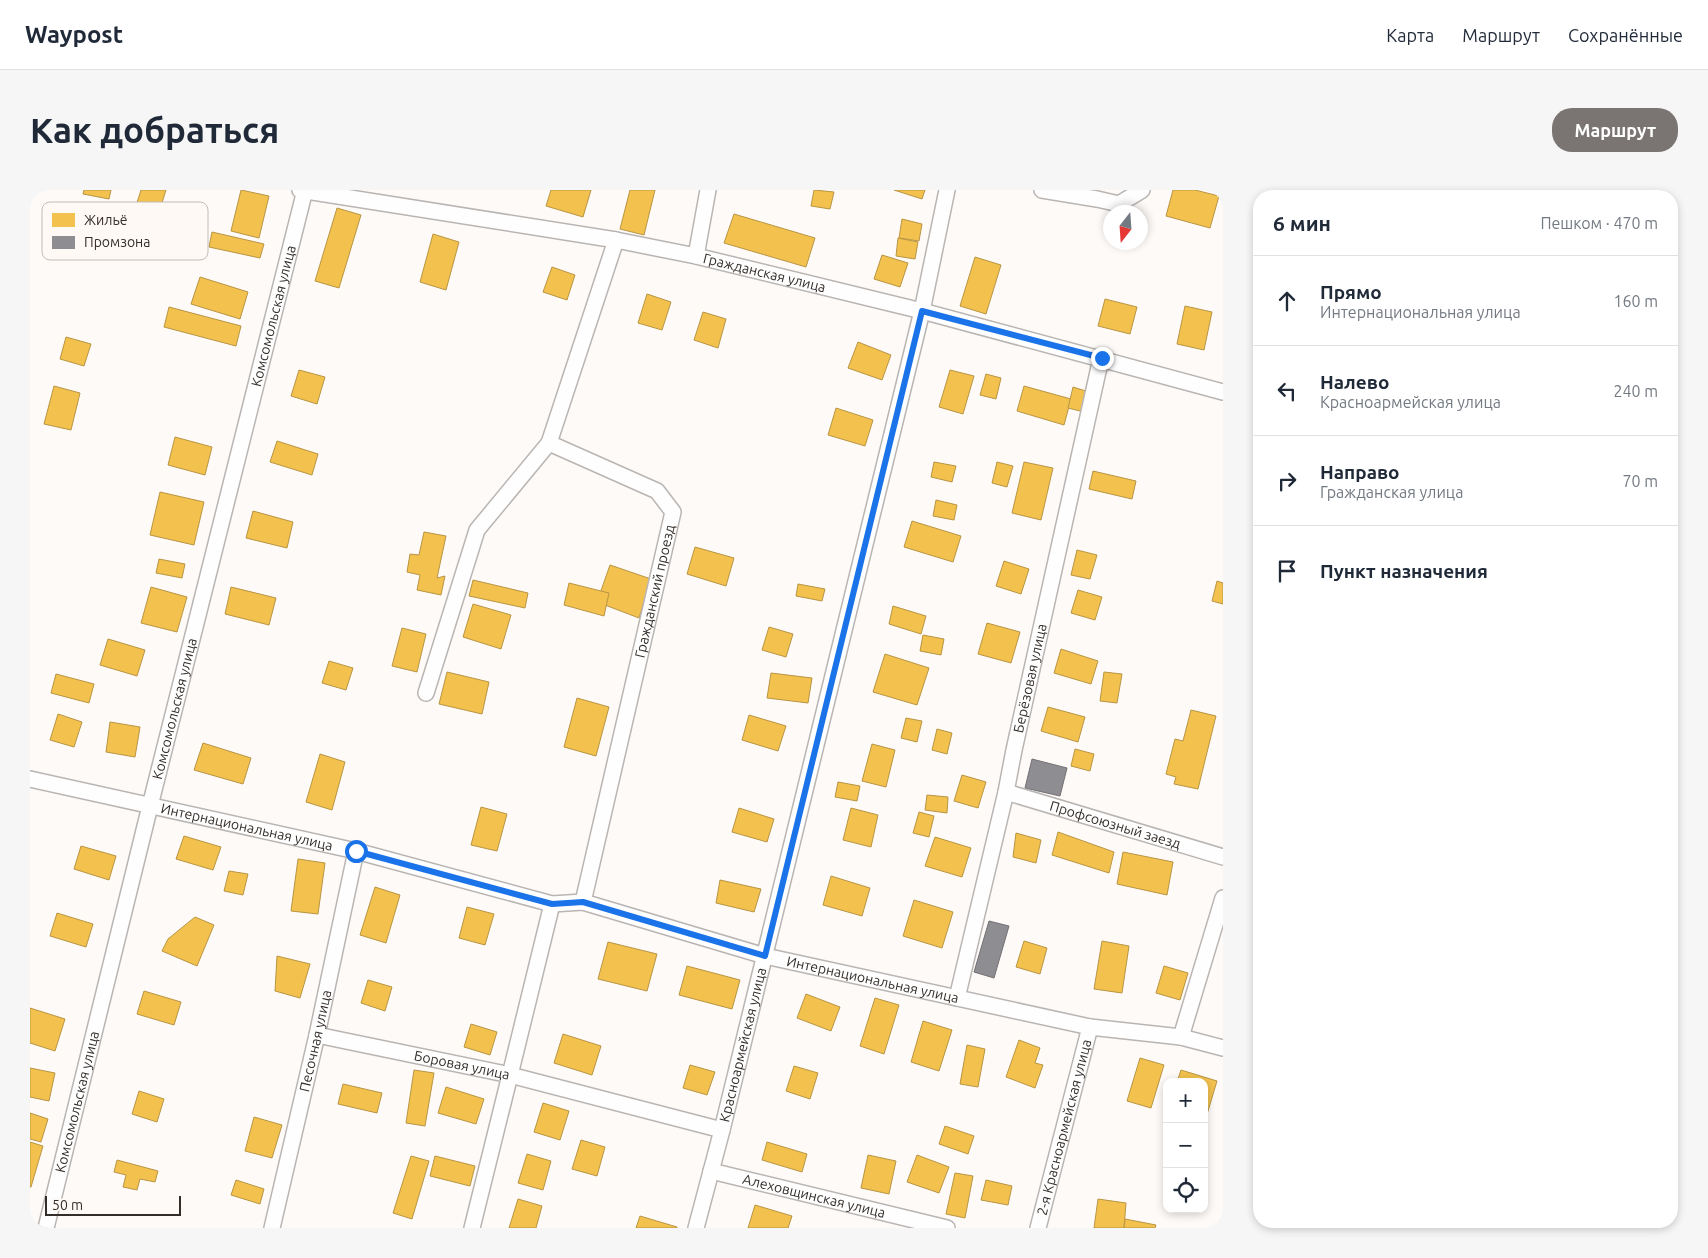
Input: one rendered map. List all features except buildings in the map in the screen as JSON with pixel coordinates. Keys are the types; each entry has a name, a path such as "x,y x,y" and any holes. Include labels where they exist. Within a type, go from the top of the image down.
{"street":[{"name":"Гражданская улица","path":"304,190 616,240 696,256 922,311 1223,392"},
{"name":"Комсомольская улица","path":"46,1228 304,190"},
{"path":"696,256 708,190"},
{"name":"Красноармейская улица","path":"696,1228 765,956 922,311 947,190"},
{"path":"1042,190 1119,204 1142,190"},
{"path":"426,693 476,530 549,443 616,240"},
{"name":"Берёзовая улица","path":"957,998 1006,792 1102,358"},
{"name":"Гражданский проезд","path":"549,443 657,491 673,512 583,902"},
{"name":"Интернациональная улица","path":"30,779 356,851 552,904 583,902 765,956 1090,1027 1182,1037 1223,1048"},
{"name":"Профсоюзный заезд","path":"1006,792 1223,857"},
{"name":"Песочная улица","path":"272,1228 317,1035 356,851"},
{"path":"1182,1037 1223,898"},
{"path":"552,904 510,1075 722,1130"},
{"name":"2-я Красноармейская улица","path":"1038,1228 1090,1027"},
{"name":"Боровая улица","path":"317,1035 510,1075 472,1228"},
{"name":"Алеховщинская улица","path":"711,1171 947,1228"}],"route":[{"path":"356,851 552,904 583,902 765,956 922,311 1102,358"}]}
